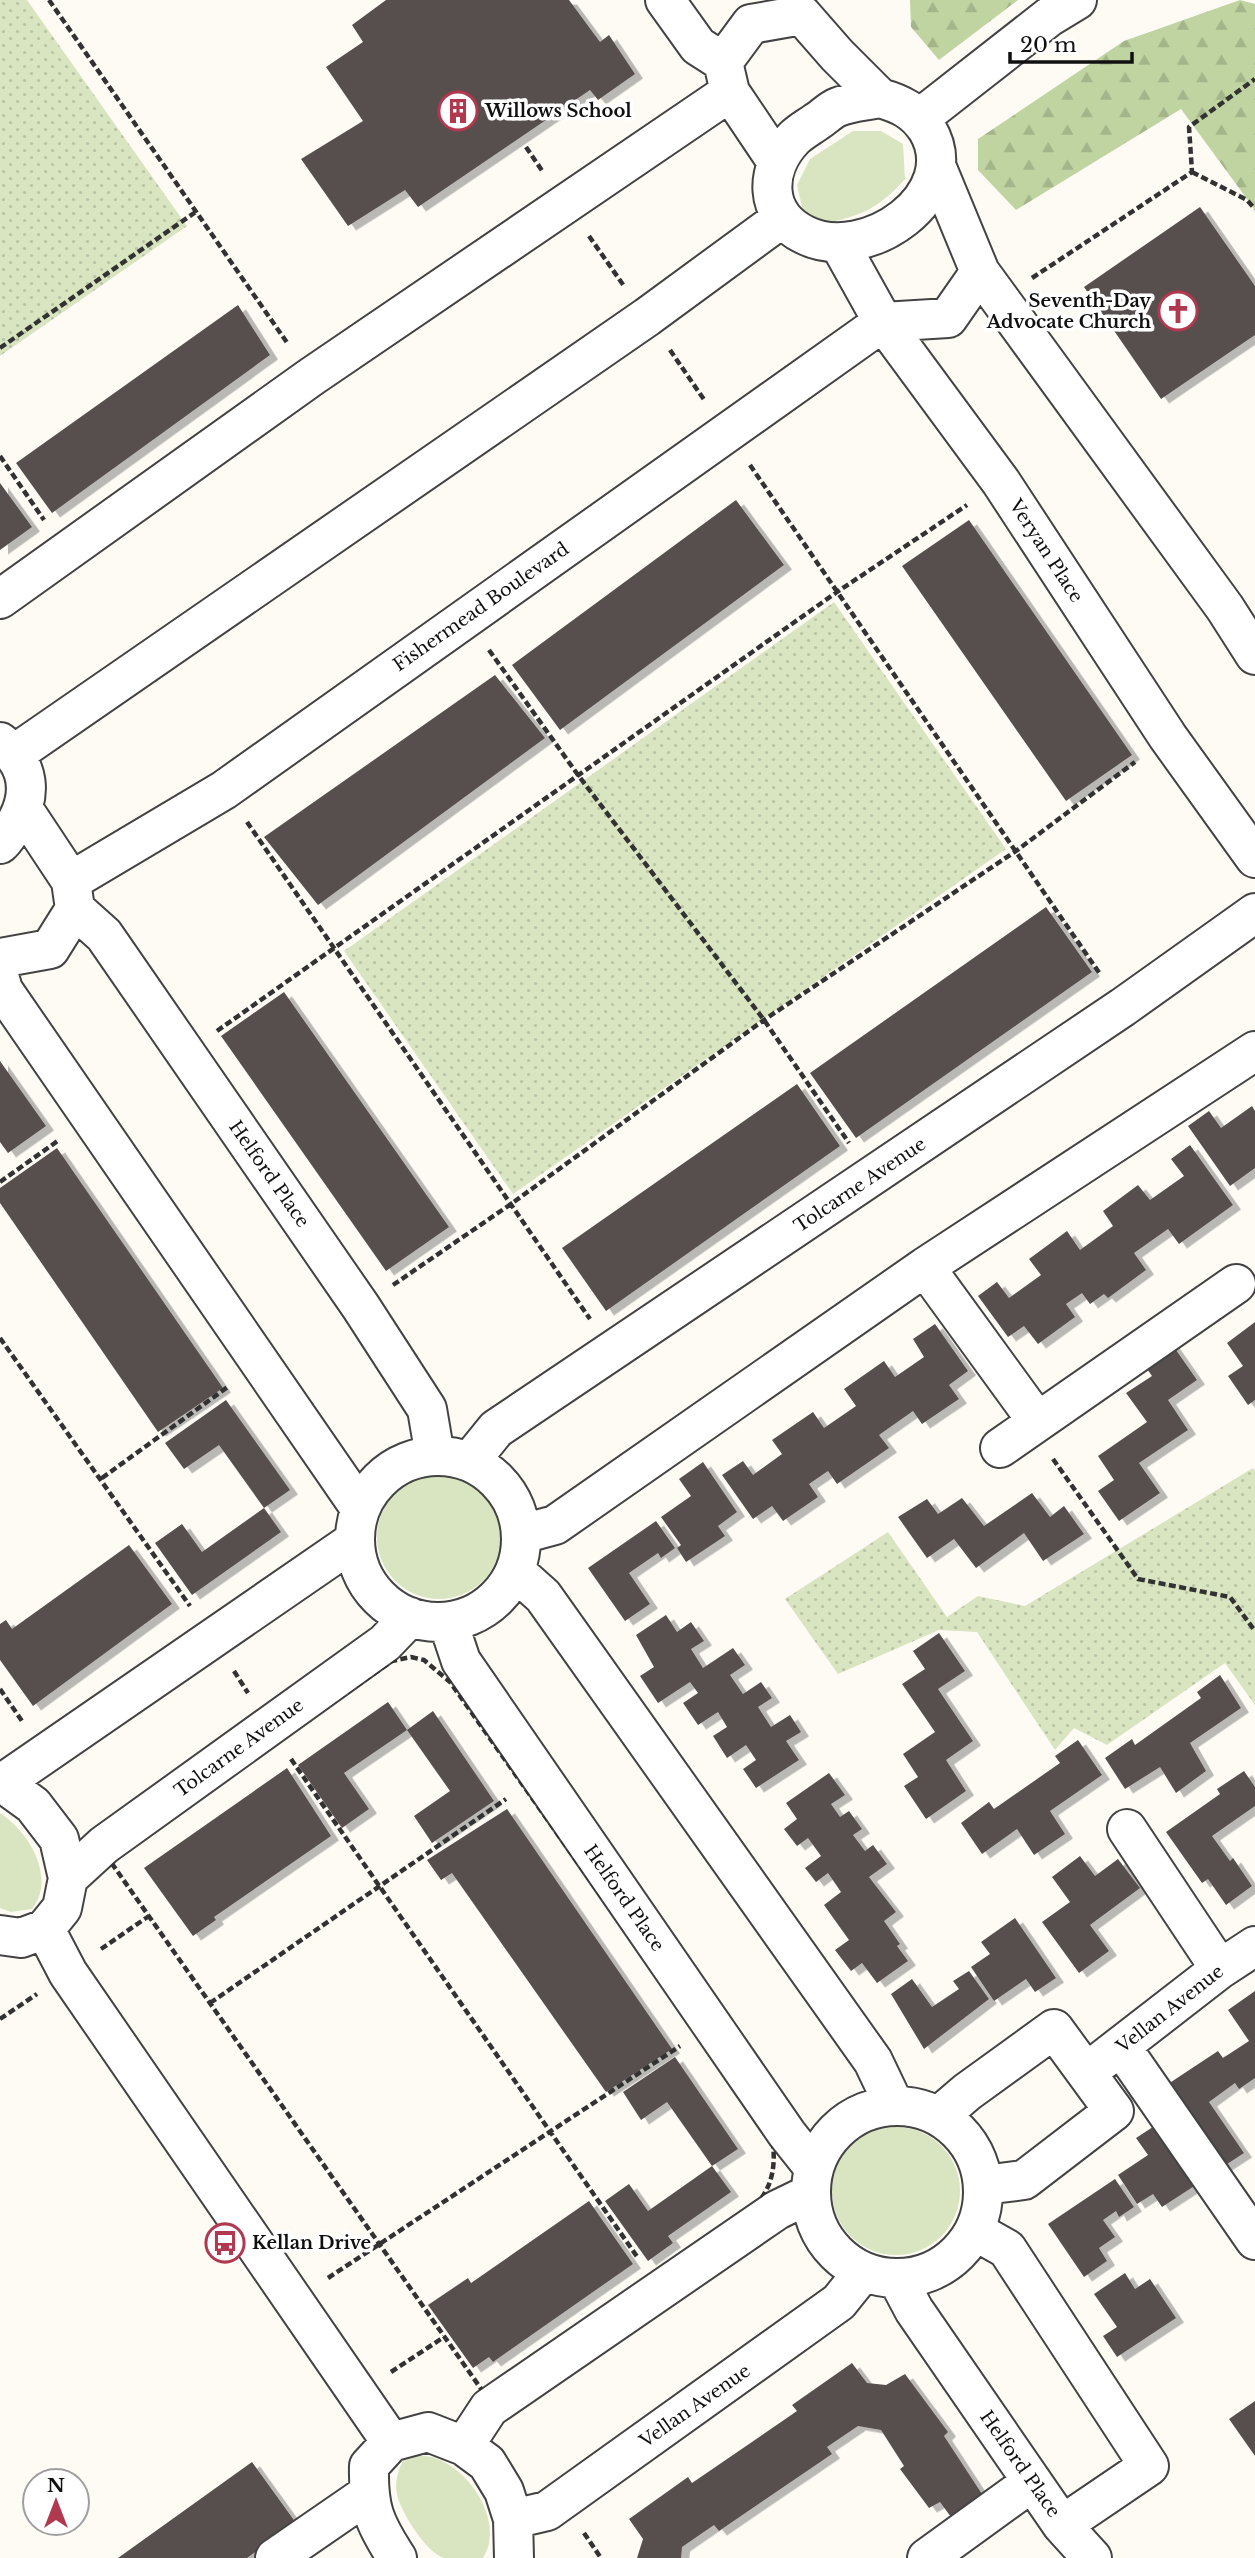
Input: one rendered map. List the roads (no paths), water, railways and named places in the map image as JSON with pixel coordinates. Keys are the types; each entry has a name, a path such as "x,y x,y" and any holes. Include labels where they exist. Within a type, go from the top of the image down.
{"street":[{"path":"664,0 698,46 727,77 777,162"},
{"path":"920,118 1049,17 1077,0"},
{"path":"0,599 311,377 566,205 727,77 751,24 798,7 837,55 880,99 909,109 920,118 933,140 937,168 990,286 1225,608 1255,655"},
{"path":"880,99 837,107 795,137 777,162 772,180 774,202 782,218 792,229 818,242 865,240 903,220 926,194 937,168"},
{"path":"0,844 24,810 25,783 8,748 647,317 782,218"},
{"name":"Veryan Place","path":"839,243 883,322 1001,482 1168,737 1255,858"},
{"path":"883,322 948,318 990,286"},
{"name":"Fishermead Boulevard","path":"73,895 883,322"},
{"name":"Helford Place","path":"24,810 73,895 104,935 361,1307 427,1409 453,1459"},
{"path":"0,958 50,948 73,895"},
{"name":"Tolcarne Avenue","path":"453,1459 1123,1007 1255,914"},
{"path":"0,979 3,990 261,1363 357,1524"},
{"path":"522,1534 555,1525 925,1267 1255,1051"},
{"path":"925,1267 1037,1421"},
{"path":"1000,1448 1236,1284"},
{"path":"453,1459 496,1478 514,1504 522,1534 515,1571 500,1595 476,1613 448,1622 410,1617 388,1606 370,1588 359,1565 357,1524 373,1487 390,1470 412,1460 453,1459"},
{"path":"0,1935 21,1938 45,1929 62,1908 68,1878 59,1839 33,1805 2,1781 213,1639 357,1524"},
{"path":"515,1571 543,1596 834,2005 873,2061 894,2105"},
{"name":"Tolcarne Avenue","path":"68,1878 104,1844 278,1740 410,1617"},
{"name":"Helford Place","path":"448,1622 461,1661 787,2134 812,2181 815,2219 825,2241 842,2259 880,2275 914,2310 1062,2525 1149,2466 1007,2249 975,2231"},
{"path":"1128,1829 1220,1969"},
{"path":"45,1929 68,1973 391,2442"},
{"name":"Vellan Avenue","path":"1084,2073 1122,2048 1220,1969 1255,1946"},
{"path":"939,2116 967,2092 1054,2029 1114,2111 1024,2180 984,2185"},
{"path":"1122,2048 1255,2240"},
{"path":"464,2445 489,2408 777,2210 812,2181 825,2143 844,2123 867,2110 894,2105 917,2107 939,2116 962,2133 978,2157 984,2185 983,2209 975,2231 956,2257 928,2273 880,2275"},
{"name":"Vellan Avenue","path":"513,2519 548,2511 880,2275"},
{"path":"397,2558 376,2526 368,2494 369,2466 391,2442 428,2432 464,2445 487,2463 504,2491 513,2519 514,2558"},
{"path":"927,2558 1032,2483"},
{"path":"275,2558 368,2494"},
{"path":"1062,2525 1093,2558"}],"place":[{"name":"Willows School","path":"458,111"},
{"name":"Seventh-Day Advocate Church","path":"1178,311"},
{"name":"Kellan Drive","path":"225,2243"}]}
